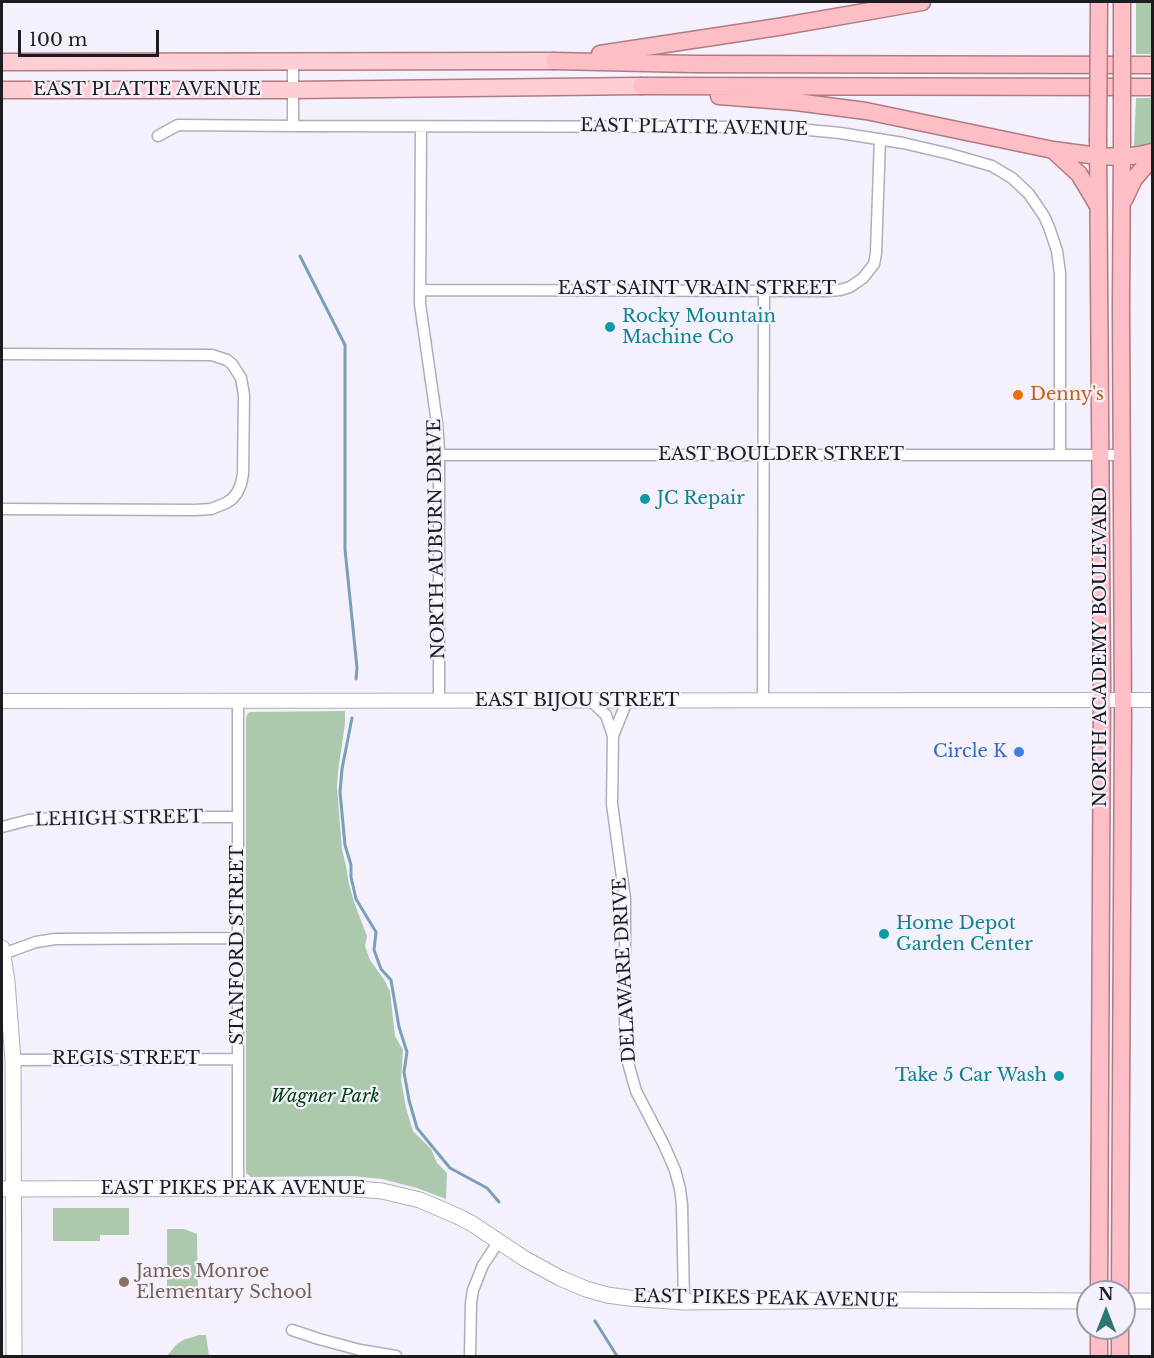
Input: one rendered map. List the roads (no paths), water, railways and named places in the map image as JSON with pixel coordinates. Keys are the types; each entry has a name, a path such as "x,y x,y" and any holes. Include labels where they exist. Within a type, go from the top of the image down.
{"highway":[{"path":"554,61 724,36 922,2"},
{"name":"NORTH ACADEMY BOULEVARD","path":"1099,2 1102,700 1099,1280"},
{"name":"NORTH ACADEMY BOULEVARD","path":"1120,1280 1123,700 1122,2"},
{"name":"EAST PLATTE AVENUE","path":"554,61 693,64 1152,65"},
{"path":"641,86 866,111 1053,150 1122,150 1139,156 1152,152"},
{"name":"EAST PLATTE AVENUE","path":"641,86 1152,87"},
{"path":"1053,150 1081,177 1099,207"},
{"path":"1122,207 1134,179 1152,158"},
{"path":"1099,1340 1099,1356"},
{"path":"1120,1340 1120,1356"}],"main road":[{"name":"EAST PLATTE AVENUE","path":"2,62 554,61"},
{"name":"EAST PLATTE AVENUE","path":"2,90 293,90 641,86"},
{"path":"2,951 12,1029 13,1060 7,1189 14,1356"},
{"name":"EAST PIKES PEAK AVENUE","path":"7,1189 344,1188 382,1191 399,1194 440,1208 471,1223 545,1271 586,1288 629,1298 684,1302 1076,1301"},
{"path":"1136,1301 1152,1300"}],"street":[{"path":"293,61 293,126"},
{"name":"EAST PLATTE AVENUE","path":"158,136 178,125 741,126 796,129 880,139 950,154 992,166 1020,184 1029,194 1044,216 1057,251 1060,273 1060,455"},
{"name":"NORTH AUBURN DRIVE","path":"421,127 420,304 440,455 439,701"},
{"name":"EAST SAINT VRAIN STREET","path":"420,290 840,290 857,283 874,264 880,139"},
{"path":"763,700 764,291"},
{"path":"2,354 204,354 220,356 232,364 241,378 244,395 242,484 232,499 219,507 195,510 2,509"},
{"name":"EAST BOULDER STREET","path":"440,455 1122,455"},
{"name":"EAST BIJOU STREET","path":"2,701 1152,700"},
{"name":"STANFORD STREET","path":"238,701 238,1189"},
{"name":"DELAWARE DRIVE","path":"591,701 606,715 613,736 612,804 625,899 625,1044 627,1059 636,1091 667,1152 680,1190 684,1302"},
{"name":"DELAWARE DRIVE","path":"613,736 627,701"},
{"name":"LEHIGH STREET","path":"2,827 29,820 63,817 238,817"},
{"path":"2,951 62,938 238,938"},
{"name":"REGIS STREET","path":"13,1060 238,1059"},
{"path":"470,1356 473,1290 483,1266 499,1241"},
{"path":"292,1330 360,1350 396,1356"}],"waterway":[{"path":"300,256 345,345 345,549 357,668 356,679"},
{"path":"352,718 340,792 345,845 351,865 356,899 376,932 374,950 381,969 391,980 399,1027 407,1052 404,1072 417,1128 450,1168 487,1188 499,1202"},
{"path":"595,1321 617,1356"}],"place":[{"name":"Rocky Mountain Machine Co","path":"610,327"},
{"name":"Denny's","path":"1018,395"},
{"name":"JC Repair","path":"645,499"},
{"name":"Circle K","path":"1019,752"},
{"name":"Home Depot Garden Center","path":"884,934"},
{"name":"Take 5 Car Wash","path":"1059,1076"},
{"name":"James Monroe Elementary School","path":"124,1282"}],"park label":[{"name":"Wagner Park","path":"325,1097"}]}
